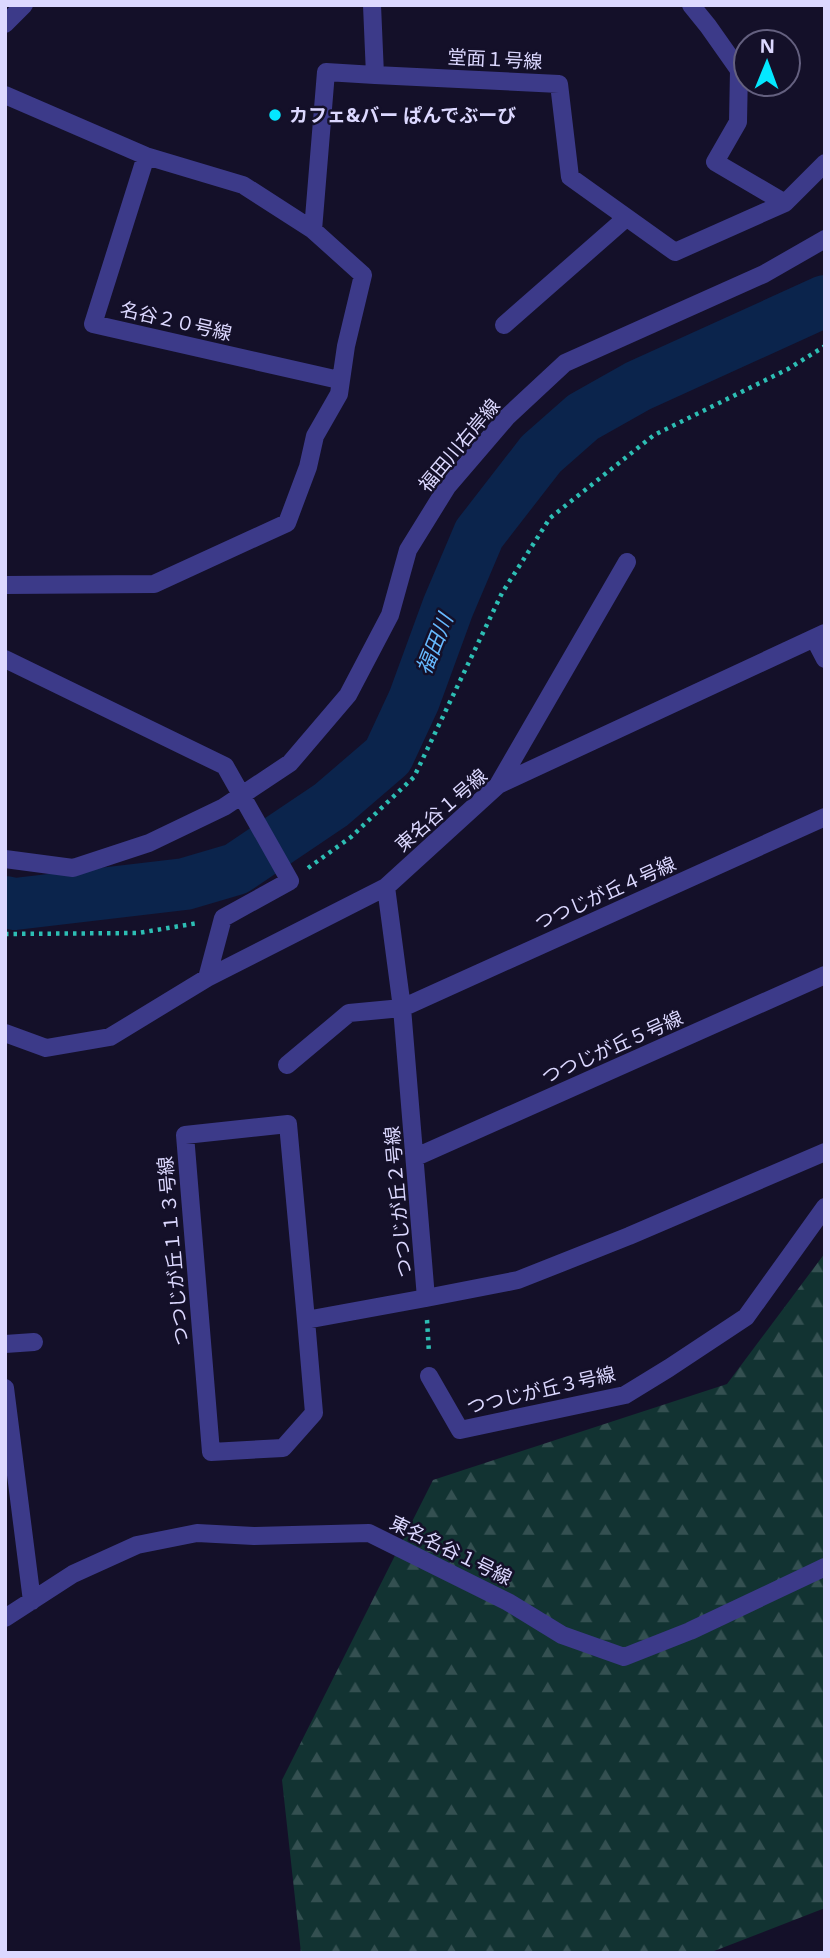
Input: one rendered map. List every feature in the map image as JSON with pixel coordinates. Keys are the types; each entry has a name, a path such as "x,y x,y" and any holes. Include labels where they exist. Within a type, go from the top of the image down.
{"street":[{"path":"5,24 24,5"},
{"path":"313,230 326,72 374,75 372,5"},
{"path":"691,5 739,70 738,122 715,162 785,203 825,163"},
{"name":"堂面１号線","path":"374,75 559,84 570,177 675,252 785,203"},
{"path":"5,95 146,156 243,185 313,230 363,275 339,380 339,394 314,436 308,467 287,523 154,584 5,585"},
{"name":"名谷２０号線","path":"146,156 93,324 339,380"},
{"path":"504,325 626,218"},
{"name":"福田川右岸線","path":"5,859 73,868 149,843 224,807 290,763 348,695 390,615 408,550 447,487 507,417 565,363 764,274 825,239"},
{"path":"498,785 628,562"},
{"path":"819,636 825,659"},
{"name":"東名谷１号線","path":"5,1033 46,1048 110,1037 207,978 386,887 498,785 819,636"},
{"path":"5,659 225,766 290,881 223,918 207,978"},
{"name":"つつじが丘４号線","path":"287,1065 349,1013 402,1008 825,817"},
{"name":"つつじが丘２号線","path":"386,887 402,1008 426,1298 518,1280 629,1236 825,1152"},
{"name":"つつじが丘５号線","path":"416,1157 825,975"},
{"name":"つつじが丘１１３号線","path":"288,1124 306,1320 314,1413 283,1448 211,1452 184,1135 288,1124"},
{"name":"つつじが丘３号線","path":"429,1376 460,1430 625,1395 746,1317 825,1207"},
{"path":"306,1320 426,1298"},
{"path":"5,1344 34,1342"},
{"path":"5,1388 32,1601"},
{"name":"東名名谷１号線","path":"5,1618 73,1574 137,1545 197,1532 254,1536 369,1533 508,1602 562,1635 624,1657 690,1631 825,1567"}],"path":[{"path":"290,881 351,837 414,777 502,593 550,518 654,435 788,369 825,346"},
{"path":"5,934 138,933 223,918"},
{"path":"426,1298 429,1376"}],"green space":[{"path":"825,1253 825,1908 709,1953 301,1953 282,1780 433,1480 727,1384"}],"waterway":[{"name":"福田川","path":"5,902 15,904 185,884 236,869 331,805 388,756 414,700 448,607 479,534 541,454 583,417 638,386 825,301"}],"place":[{"name":"カフェ&バー ぱんでぶーび","path":"275,115"}]}
